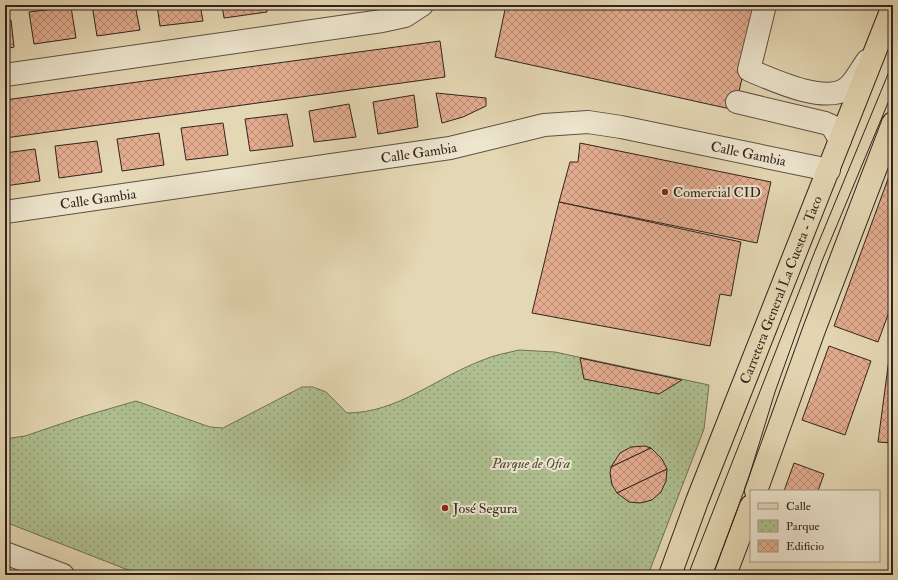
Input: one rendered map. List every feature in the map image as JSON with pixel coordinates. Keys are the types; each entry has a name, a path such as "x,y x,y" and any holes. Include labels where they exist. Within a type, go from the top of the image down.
{"main road":[{"name":"Carretera General La Cuesta - Taco","path":"670,575 697,501 893,6"},
{"path":"756,490 814,330 886,159 893,123"},
{"path":"725,575 750,509"}],"street":[{"path":"5,75 382,21 405,16 422,5"},
{"path":"765,5 749,70 798,90 836,93 847,88 876,48"},
{"path":"737,102 825,123 832,126 840,140"},
{"name":"Calle Gambia","path":"5,212 450,148 544,125 563,122 588,122 621,126 829,170"},
{"path":"5,553 63,575"}],"green space":[{"name":"Parque de Ofra","path":"519,350 555,352 709,385 704,429 648,575 141,575 5,522 5,439 25,436 81,417 136,401 210,427 223,428 302,387 313,387 326,392 347,413 366,411 400,401 466,367 487,358"}],"building":[{"path":"92,5 135,5 140,30 97,36"},
{"path":"157,5 200,5 203,21 160,26"},
{"path":"222,5 266,5 267,12 224,18"},
{"path":"506,5 758,5 735,110 495,57"},
{"path":"71,7 76,38 34,44 29,12"},
{"path":"11,20 14,47 5,49 5,21"},
{"path":"440,41 445,77 5,138 5,100"},
{"path":"436,93 486,98 486,106 463,117 442,123"},
{"path":"414,95 418,127 378,134 373,102"},
{"path":"349,104 356,137 314,142 309,111"},
{"path":"287,114 293,146 250,151 245,119"},
{"path":"223,123 228,155 186,160 181,128"},
{"path":"159,133 164,165 122,171 117,139"},
{"path":"97,141 102,172 59,178 55,146"},
{"name":"Comercial CID","path":"580,143 771,182 757,243 559,202 570,162 578,162"},
{"path":"35,149 40,181 5,186 5,153"},
{"path":"892,168 893,301 878,342 834,326"},
{"path":"559,202 741,242 731,296 720,294 710,346 532,313"},
{"path":"829,346 871,361 845,435 802,420"},
{"path":"580,358 682,380 659,394 584,379"},
{"path":"889,359 893,360 893,443 878,442"},
{"path":"645,446 651,448 611,467 620,453 631,447"},
{"path":"651,448 662,459 667,469 617,493 612,485 610,473 611,467"},
{"path":"794,463 824,474 818,490 784,490"},
{"path":"667,469 666,481 661,492 652,500 640,503 629,502 617,493"}],"tram line":[{"path":"688,575 815,251 893,62"},
{"path":"713,575 748,480 775,392 822,261 893,91"}],"place":[{"name":"Comercial CID","path":"665,192"},
{"name":"José Segura","path":"445,508"}]}
